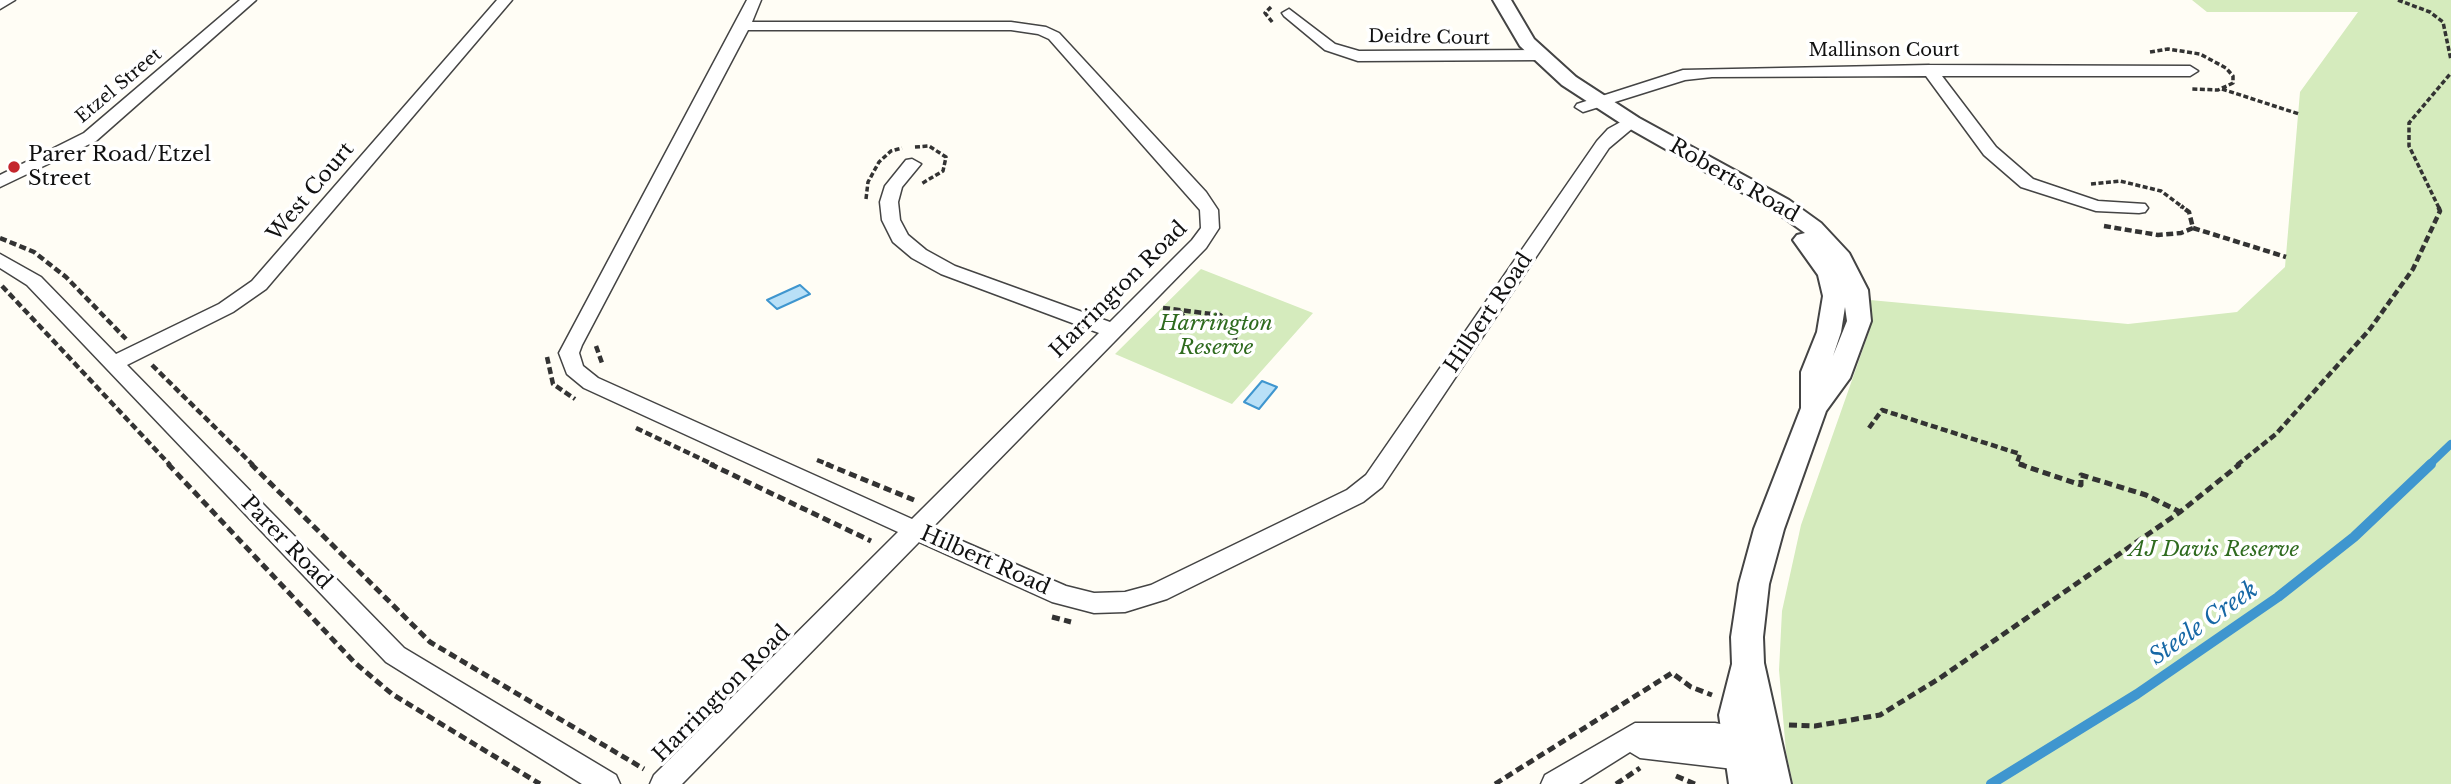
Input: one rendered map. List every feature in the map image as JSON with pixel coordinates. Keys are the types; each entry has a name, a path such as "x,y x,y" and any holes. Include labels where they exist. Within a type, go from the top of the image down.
{"street":[{"path":"0,5 8,0"},
{"name":"Etzel Street","path":"0,182 90,137 249,0"},
{"name":"West Court","path":"112,364 232,305 259,285 505,0"},
{"name":"Hilbert Road","path":"754,0 743,26 581,327 569,354 570,361 581,377 591,383 1061,595 1094,603 1125,602 1158,592 1354,496 1380,474 1603,145 1625,125"},
{"name":"Roberts Road","path":"1486,0 1496,22 1531,56 1591,104 1625,125 1781,205 1813,228 1841,258 1856,290 1859,321 1837,378 1814,408 1761,555 1750,612 1748,663 1751,749 1774,784"},
{"name":"Roberts Road","path":"1502,0 1531,56"},
{"name":"Deidre Court","path":"1289,13 1330,47 1358,56 1531,56"},
{"name":"Harrington Road","path":"664,784 1206,236 1210,228 1209,210 1200,196 1054,36 1041,30 1020,26 743,26"},
{"path":"1929,71 1990,151 2027,183 2096,206 2139,208"},
{"name":"Mallinson Court","path":"1591,104 1683,75 1712,72 2190,71"},
{"path":"912,164 894,186 889,202 891,220 900,238 919,254 948,270 1112,330"},
{"name":"Parer Road","path":"0,260 34,281 395,655 606,784"},
{"path":"1555,784 1601,754 1628,746 1751,749"}],"path":[{"path":"2398,0 2430,12 2443,22 2451,60"},
{"path":"1751,749 1815,726 1880,715 1940,678 2180,512 2276,435 2370,329 2413,269 2440,211 2409,146 2409,123 2451,73"},
{"path":"2222,89 2299,114"},
{"path":"866,208 869,182 879,162 898,148 929,146 946,157 943,171 918,186"},
{"path":"2193,228 2286,257"},
{"path":"1153,317 1171,299"},
{"path":"1162,308 1209,312 1227,319 1236,333 1234,345 1238,348"},
{"path":"1179,311 1185,318 1180,330 1182,333"},
{"path":"138,351 430,642 643,769"},
{"path":"547,351 546,363 553,384 577,400"},
{"path":"1869,428 1882,410 2020,454 2017,463 2081,485 2081,475 2146,495 2180,512"},
{"path":"626,424 872,541"},
{"path":"1043,615 1082,623"}],"green space":[{"name":"AJ Davis Reserve","path":"2192,0 2451,0 2451,784 1793,784 1786,752 1779,670 1782,611 1801,525 1870,329 1870,300 2128,324 2237,312 2285,267 2300,92 2358,12 2207,12"},
{"name":"Harrington Reserve","path":"1201,269 1313,313 1232,404 1115,354"}],"water":[{"path":"800,285 810,294 777,309 767,300"},
{"path":"1262,381 1277,387 1259,409 1244,402"}],"waterway":[{"name":"Steele Creek","path":"2429,465 2451,444"},
{"name":"Steele Creek","path":"1991,784 2137,694 2278,597 2354,537 2431,464"}],"place":[{"name":"Parer Road/Etzel Street","path":"14,167"}]}
